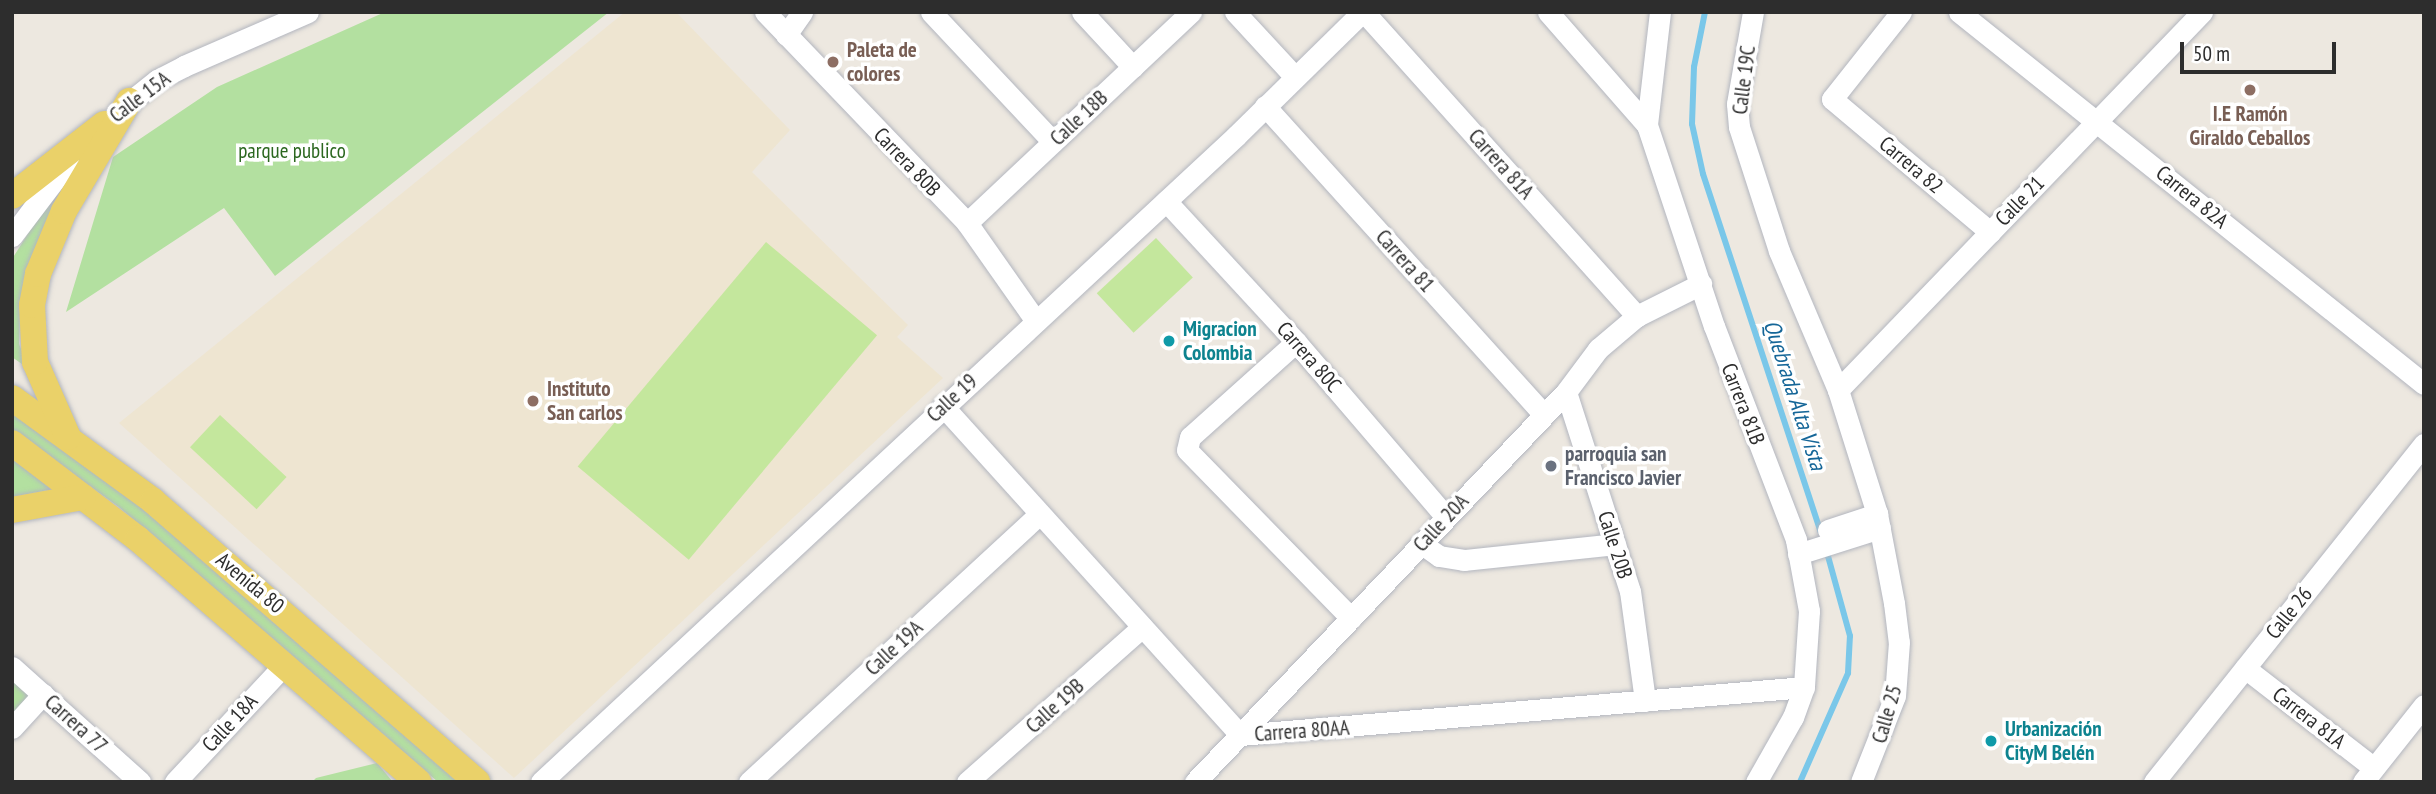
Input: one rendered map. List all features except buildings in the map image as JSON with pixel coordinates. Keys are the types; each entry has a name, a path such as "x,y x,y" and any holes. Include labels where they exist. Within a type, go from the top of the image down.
{"main road":[{"path":"69,438 35,362 32,305 38,274 64,211 129,101"},
{"path":"12,196 104,124"},
{"name":"Avenida 80","path":"12,398 69,438 269,599 477,782"},
{"name":"Avenida 80","path":"12,443 83,497 285,664 419,782"},
{"path":"12,510 83,497"}],"street":[{"name":"Calle 15A","path":"12,236 42,193 104,124 129,101 184,66 308,12"},
{"name":"Carrera 80B","path":"765,12 967,223 1037,321"},
{"path":"786,36 803,12"},
{"path":"930,12 1053,142"},
{"path":"1082,12 1133,67"},
{"name":"Calle 18B","path":"967,223 1191,12"},
{"path":"1235,12 1295,77"},
{"name":"Calle 19","path":"541,782 1166,201 1363,12"},
{"name":"Carrera 81A","path":"1363,12 1637,316"},
{"path":"1548,12 1647,125"},
{"path":"1647,125 1660,12"},
{"name":"Calle 19C","path":"1754,12 1737,104 1744,148 1779,251 1838,390"},
{"name":"Carrera 82","path":"1901,12 1832,99 1990,232"},
{"name":"Carrera 82A","path":"1959,12 2424,384"},
{"name":"Calle 21","path":"1838,390 2202,12"},
{"name":"Carrera 81","path":"1265,106 1544,415"},
{"name":"Carrera 81B","path":"1647,125 1701,285 1801,546 1809,611 1804,687"},
{"name":"Carrera 80C","path":"1166,201 1296,342 1446,517"},
{"name":"Calle 20A","path":"1195,782 1566,392 1598,349 1637,316 1701,285"},
{"path":"1296,342 1191,437 1187,450 1351,618"},
{"path":"1801,546 1874,523 1838,390"},
{"name":"Calle 20B","path":"1566,392 1630,591 1645,701"},
{"name":"Carrera 80AA","path":"943,406 1240,735 1804,687"},
{"name":"Calle 26","path":"2154,782 2424,444"},
{"name":"Calle 19A","path":"749,782 1039,514"},
{"name":"Calle 25","path":"1861,782 1889,722 1899,642 1874,523"},
{"path":"1422,544 1439,556 1464,560 1615,544"},
{"name":"Calle 19B","path":"967,782 973,781 1142,627"},
{"name":"Calle 18A","path":"174,782 285,664"},
{"name":"Carrera 77","path":"12,667 139,782"},
{"name":"Carrera 81A","path":"2245,668 2369,775"},
{"path":"1756,782 1793,718 1804,687"},
{"path":"12,728 43,694"},
{"path":"2369,775 2424,705"}],"shaded area":[{"name":"Instituto San carlos","path":"625,12 676,12 790,130 752,172 908,325 897,337 943,378 514,778 119,423"}],"green space":[{"name":"parque publico","path":"385,12 609,12 275,276 224,208 66,312 113,157 217,87"},
{"path":"82,163 20,314 19,344 29,369 12,357 12,259 48,202"},
{"path":"1156,238 1193,277 1134,333 1097,293"},
{"path":"766,242 877,335 689,560 578,466"},
{"path":"12,410 128,493 464,782 438,782 119,507 12,430"},
{"path":"220,415 287,477 257,509 190,447"},
{"path":"12,459 53,489 12,497"},
{"path":"12,680 31,697 12,718"},
{"path":"377,763 393,782 312,782 316,778"}],"waterway":[{"name":"Quebrada Alta Vista","path":"1705,12 1694,67 1692,124 1703,174 1821,532"},
{"name":"Quebrada Alta Vista","path":"1800,782 1848,673 1850,636 1826,549"}],"place":[{"name":"Paleta de colores","path":"833,62"},
{"name":"I.E Ramón Giraldo Ceballos","path":"2250,90"},
{"name":"Migracion Colombia","path":"1169,341"},
{"name":"Instituto San carlos","path":"533,401"},
{"name":"parroquia san Francisco Javier","path":"1551,466"},
{"name":"Urbanización CityM Belén","path":"1991,741"}]}
